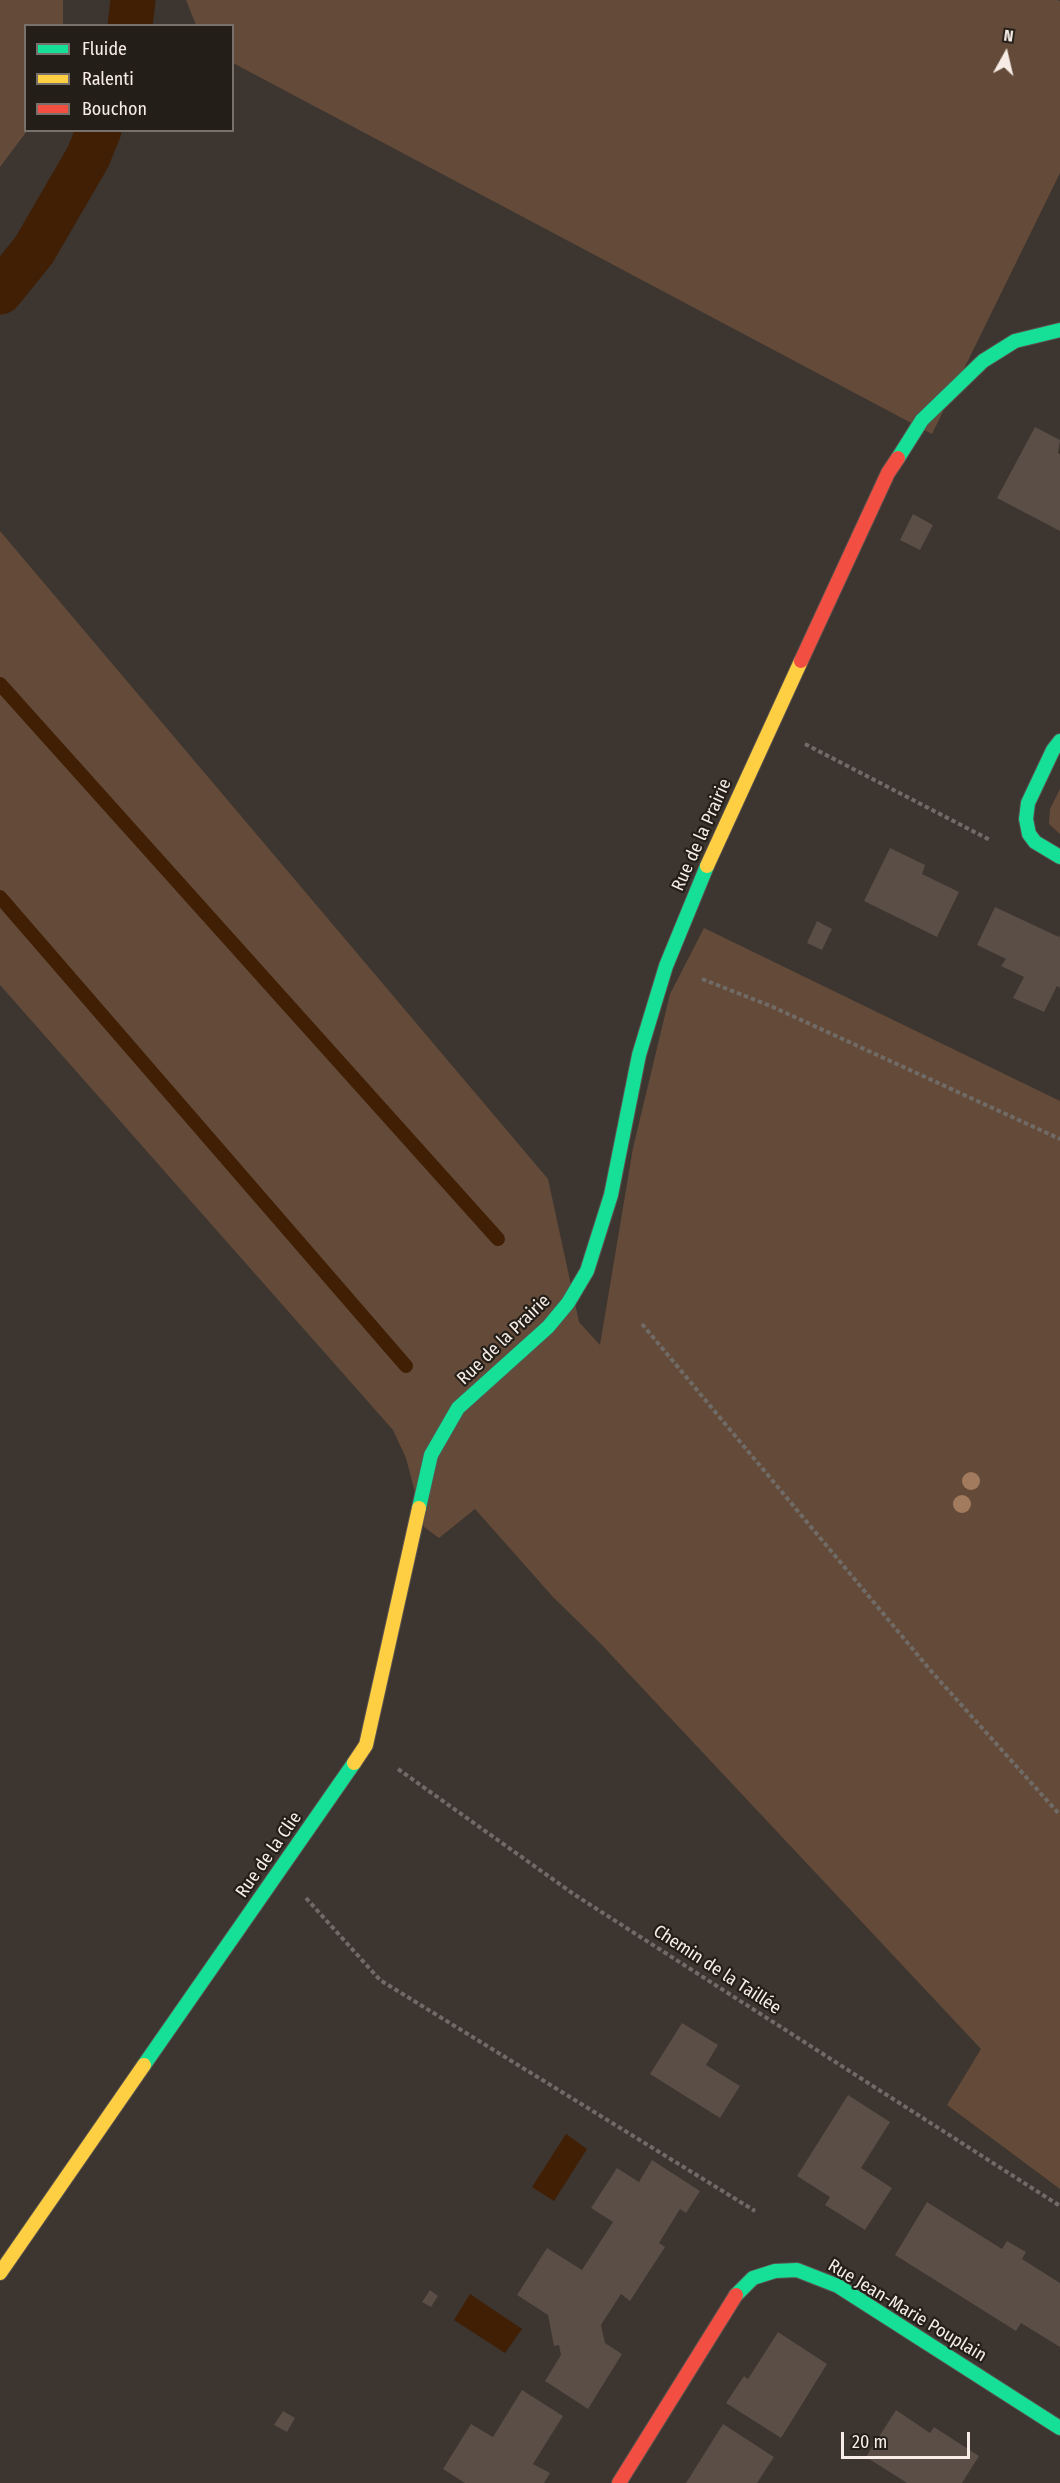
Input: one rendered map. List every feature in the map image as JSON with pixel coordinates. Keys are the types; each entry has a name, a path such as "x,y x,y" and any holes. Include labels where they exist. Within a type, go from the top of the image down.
{"street":[{"name":"Rue de la Prairie","path":"458,1408 548,1327 568,1303 586,1271 611,1194 639,1056 666,966 696,889 888,473 921,420 983,361 1015,341 1060,330"},
{"path":"1060,741 1053,750 1028,803 1026,819 1029,834 1042,847 1060,857"},
{"name":"Rue de la Clie","path":"0,2273 366,1745 431,1455 458,1408"},
{"name":"Rue Jean-Marie Pouplain","path":"619,2483 738,2292 753,2278 775,2271 797,2270 838,2286 1060,2428"}],"path":[{"path":"772,727 986,839 1003,842 1029,834"},
{"path":"666,966 773,1007 1060,1139"},
{"path":"642,1324 931,1671 1060,1815"},
{"name":"Chemin de la Taillée","path":"366,1745 575,1895 1060,2206"},
{"path":"280,1870 380,1980 755,2211"}],"shaded area":[{"path":"0,0 63,0 63,24 24,24 24,132 26,132 0,167"},
{"path":"186,0 1058,0 1060,1 1060,173 932,434 234,64 234,24 196,24"},
{"path":"0,531 548,1179 579,1322 600,1345 633,1148 670,994 704,928 1060,1101 1060,2189 947,2105 981,2049 600,1643 553,1597 475,1509 439,1538 424,1527 406,1458 393,1430 0,985"},
{"path":"1060,789 1060,834 1049,824 1050,809"},
{"path":"566,2134 587,2149 554,2201 532,2187"},
{"path":"470,2294 522,2329 505,2353 454,2320"}],"building":[{"path":"1035,427 1060,440 1058,453 1060,454 1060,531 997,498"},
{"path":"913,514 933,525 920,550 900,540"},
{"path":"890,848 925,865 922,874 959,892 937,937 864,901"},
{"path":"995,907 1059,937 1060,935 1060,988 1057,986 1044,1012 1013,998 1024,977 1001,966 1006,959 977,945"},
{"path":"817,921 832,929 822,950 807,943"},
{"path":"682,2023 718,2045 706,2065 740,2086 720,2118 650,2074"},
{"path":"848,2095 890,2122 861,2168 892,2188 865,2230 825,2205 830,2197 797,2176"},
{"path":"652,2160 700,2191 686,2213 680,2209 659,2243 665,2247 630,2301 621,2294 601,2325 605,2343 622,2354 588,2409 545,2381 561,2355 559,2345 554,2346 548,2315 517,2295 547,2248 582,2270 613,2222 591,2208 617,2168 639,2182"},
{"path":"927,2202 1002,2249 1007,2241 1026,2252 1022,2259 1060,2283 1060,2347 1021,2323 1016,2331 895,2255"},
{"path":"430,2290 438,2296 431,2307 422,2302"},
{"path":"778,2332 827,2364 781,2438 726,2403 744,2376 748,2379"},
{"path":"522,2390 563,2416 533,2464 550,2473 544,2483 465,2483 443,2469 471,2424 493,2437"},
{"path":"896,2410 930,2433 934,2427 979,2456 962,2483 907,2483 866,2457"},
{"path":"283,2411 295,2418 287,2432 274,2425"},
{"path":"723,2424 774,2457 757,2483 686,2483"}],"waterway":[{"path":"130,24 133,0"},
{"path":"0,292 34,250 88,157 98,132"},
{"path":"0,684 498,1239"},
{"path":"0,897 406,1366"}],"traffic: fast":[{"path":"898,458 922,420 983,361 1015,341 1060,330"},
{"path":"1060,741 1053,750 1028,803 1026,819 1029,834 1035,842 1060,857"},
{"path":"419,1508 431,1455 458,1408 548,1327 568,1303 587,1271 611,1195 639,1055 666,966 707,866"},
{"path":"144,2065 354,1763"},
{"path":"736,2295 753,2278 775,2271 797,2270 838,2286 1060,2428"}],"traffic: slow":[{"path":"707,866 801,661"},
{"path":"354,1763 366,1745 419,1508"},
{"path":"0,2273 144,2065"}],"traffic: jam":[{"path":"801,661 888,473 898,458"},
{"path":"619,2483 736,2295"}]}
